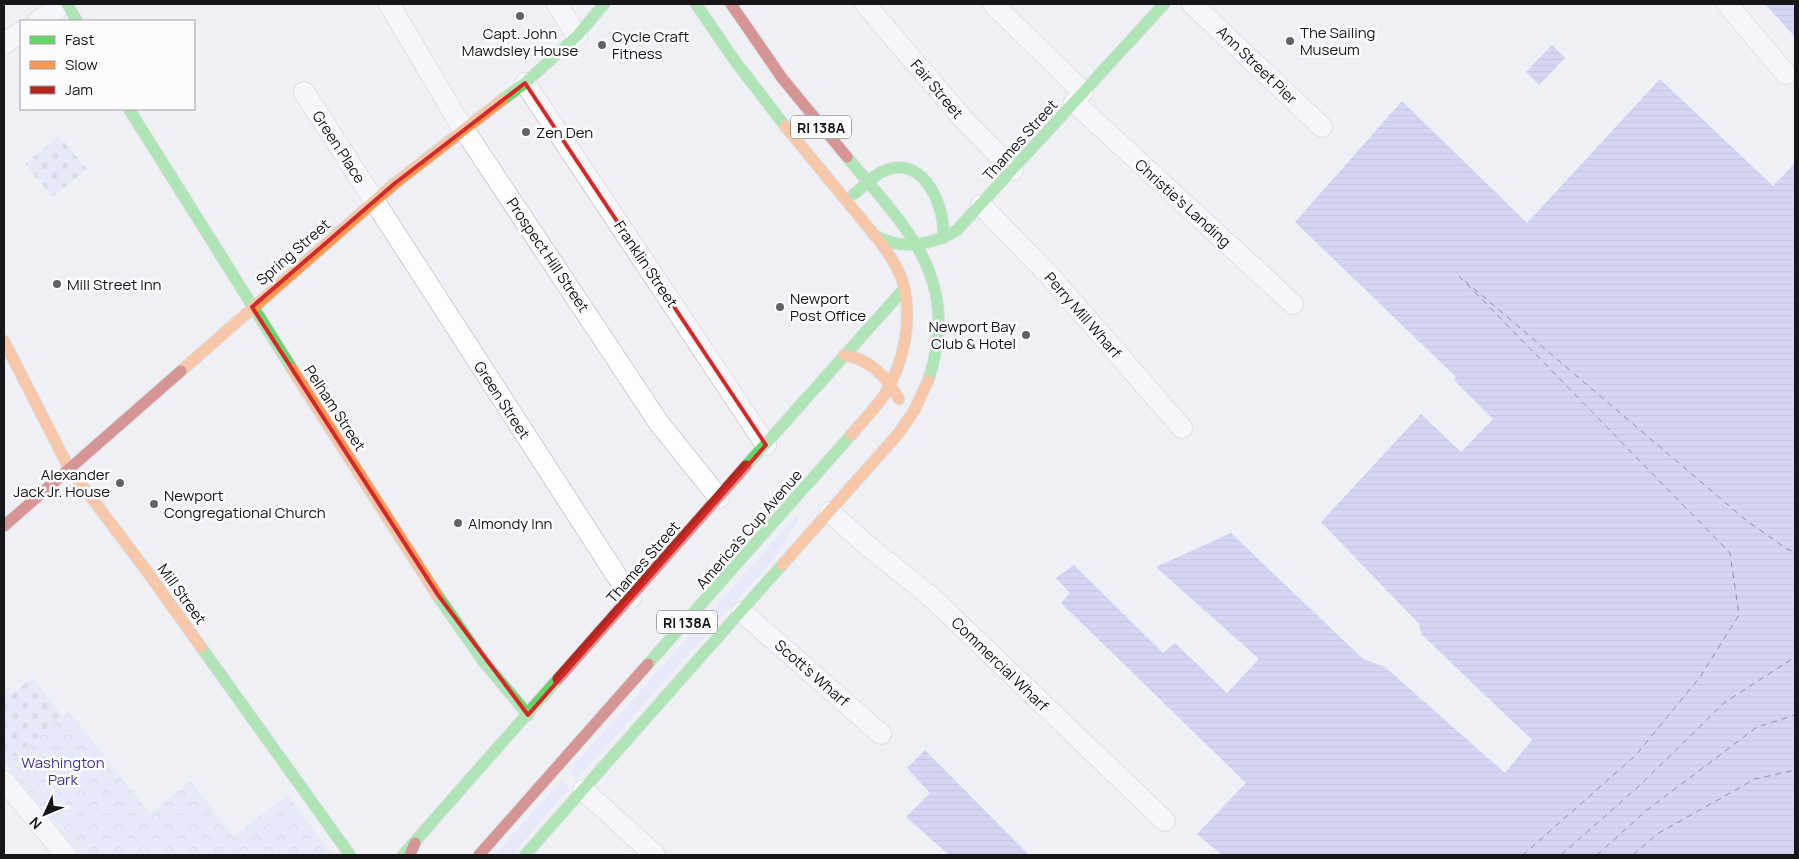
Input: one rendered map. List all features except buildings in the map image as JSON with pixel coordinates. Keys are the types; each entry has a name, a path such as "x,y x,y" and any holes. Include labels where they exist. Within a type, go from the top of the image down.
{"main road":[{"path":"66,4 77,20"},
{"name":"Spring Street","path":"4,526 394,184 525,83 577,36 604,4"},
{"name":"RI 138A","path":"696,4 763,98 874,235"},
{"name":"RI 138A","path":"530,853 583,790 904,427 918,406 929,381 936,358 939,333 938,304 934,282 918,245 782,78 731,4"},
{"name":"Thames Street","path":"874,235 884,241 897,245 918,245 943,238 957,230 1164,4"},
{"name":"Pelham Street","path":"130,110 252,307 438,595 483,659 528,714"},
{"path":"846,201 880,173 891,168 903,168 915,173 927,184 940,204 945,225 943,238"},
{"name":"America's Cup Avenue","path":"479,855 875,408 890,384 899,360 905,335 906,317 904,289 894,262 874,235"},
{"name":"Thames Street","path":"403,855 904,289"},
{"name":"Mill Street","path":"4,341 69,468 146,570 350,855"},
{"path":"844,356 858,357 864,360 878,370 890,384 901,406 904,427"},
{"path":"410,855 415,843"}],"street":[{"path":"40,20 66,4"},
{"name":"Prospect Hill Street","path":"389,4 464,129 659,423 719,498"},
{"path":"558,4 577,36"},
{"name":"Fair Street","path":"865,4 965,121 1012,170"},
{"name":"Christie's Landing","path":"993,4 1079,97 1293,304"},
{"name":"Ann Street Pier","path":"1192,4 1322,127"},
{"path":"1727,4 1786,74"},
{"path":"4,44 20,33"},
{"name":"Franklin Street","path":"525,83 766,445"},
{"name":"Green Place","path":"304,92 374,202"},
{"name":"Green Street","path":"374,202 631,598"},
{"name":"Perry Mill Wharf","path":"981,205 1050,276 1182,428"},
{"name":"Commercial Wharf","path":"830,512 929,596 1164,821"},
{"name":"Scott's Wharf","path":"742,612 881,734"},
{"path":"4,781 66,855"},
{"path":"583,790 655,855"}],"highlighted area":[{"path":"525,83 766,445 528,715 438,595 252,307 394,184"}],"green space":[{"path":"59,136 87,169 52,197 25,164"},
{"path":"796,516 799,519 774,559 577,779 569,771"},
{"path":"33,678 63,717 4,766 4,685 11,694"},
{"name":"Washington Park","path":"69,712 150,813 191,781 233,836 288,795 332,855 81,855 5,764"},
{"path":"562,780 570,788 512,855 494,855"}],"water":[{"path":"1765,4 1795,4 1795,37"},
{"path":"1552,45 1565,58 1539,85 1526,72"},
{"path":"1660,79 1773,186 1795,163 1795,855 1222,855 1197,834 1246,783 1061,603 1070,593 1056,578 1074,565 1163,653 1175,643 1227,693 1259,659 1156,567 1231,533 1363,659 1385,667 1505,773 1532,740 1421,634 1419,624 1321,522 1421,414 1461,452 1493,419 1454,380 1456,377 1295,222 1402,101 1527,223"},
{"path":"925,750 1029,855 949,855 906,817 930,793 907,768"}],"ferry route":[{"path":"1459,276 1730,553 1739,615 1700,677 1636,755 1523,855"},
{"path":"1465,281 1747,521 1787,549 1795,552"},
{"path":"1561,855 1638,787 1724,703 1795,657"},
{"path":"1597,855 1647,810 1757,727 1795,715"},
{"path":"1633,855 1657,834 1755,779 1795,770"}],"traffic: fast":[{"path":"67,4 76,20"},
{"path":"502,100 525,83 577,36 604,4"},
{"path":"696,4 735,61 785,126"},
{"path":"874,235 895,243 916,245 937,240 957,230 1164,4"},
{"path":"130,110 292,369"},
{"path":"847,157 908,233 923,258 933,284 938,313 937,345 928,381"},
{"path":"854,194 875,176 889,169 902,168 913,171 923,178 931,188 937,201 941,213 943,238"},
{"path":"746,466 904,289"},
{"path":"648,664 851,435"},
{"path":"525,855 782,565"},
{"path":"437,595 483,661 528,715"},
{"path":"201,647 350,855"},
{"path":"403,855 558,679"}],"traffic: slow":[{"path":"181,371 394,184 502,100"},
{"path":"785,126 881,243 897,268 906,297 907,326 905,340 902,355 892,382 873,410 851,435"},
{"path":"4,341 69,468 201,647"},
{"path":"844,355 862,360 877,370 889,383 899,399"},
{"path":"292,369 437,595"},
{"path":"782,565 898,434 914,411 928,381"}],"traffic: jam":[{"path":"731,4 782,78 847,157"},
{"path":"4,526 181,371"},
{"path":"558,679 746,466"},
{"path":"479,855 648,664"},
{"path":"410,855 415,843"}],"place":[{"name":"Capt. John Mawdsley House","path":"520,16"},
{"name":"The Sailing Museum","path":"1290,41"},
{"name":"Cycle Craft Fitness","path":"602,45"},
{"name":"Zen Den","path":"526,132"},
{"name":"Mill Street Inn","path":"57,284"},
{"name":"Newport Post Office","path":"780,307"},
{"name":"Newport Bay Club & Hotel","path":"1026,335"},
{"name":"Alexander Jack Jr. House","path":"120,483"},
{"name":"Newport Congregational Church","path":"154,504"},
{"name":"Almondy Inn","path":"458,523"}]}
